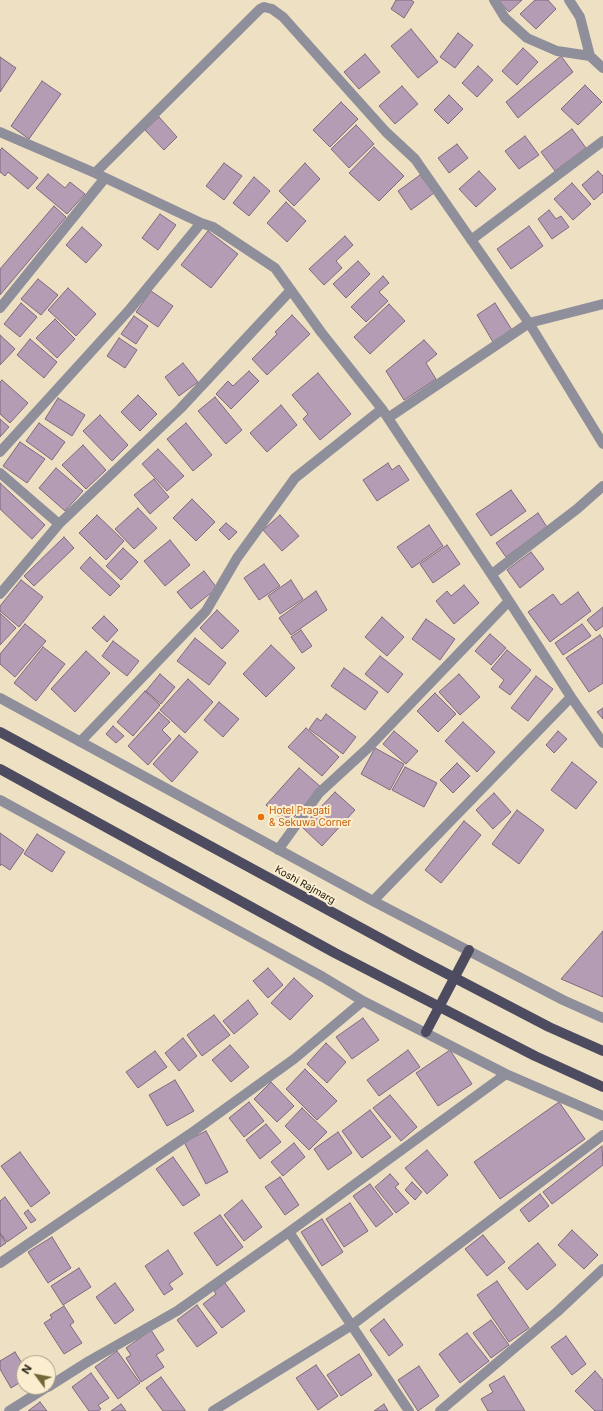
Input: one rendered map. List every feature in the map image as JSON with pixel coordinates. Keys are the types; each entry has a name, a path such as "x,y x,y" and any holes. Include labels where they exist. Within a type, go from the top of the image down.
{"main road":[{"name":"Koshi Rajmarg","path":"0,732 351,924 549,1027 603,1051"},
{"path":"0,769 335,953 535,1056 603,1087"},
{"path":"426,1032 469,950"}],"street":[{"path":"494,0 504,18 527,38 556,51 590,56"},
{"path":"569,0 580,18 590,56 603,68"},
{"path":"95,174 260,9 268,8 278,12 386,132 415,159 530,323 603,444"},
{"path":"0,132 106,178 201,223 213,227 275,268 321,332 382,409 603,744"},
{"path":"471,240 603,141"},
{"path":"0,308 106,178"},
{"path":"0,452 130,310 201,223"},
{"path":"0,594 59,524 180,409 291,290"},
{"path":"388,418 530,323 603,304"},
{"path":"80,742 206,610 237,558 295,478 382,409"},
{"path":"0,473 59,524"},
{"path":"492,574 577,509 603,486"},
{"path":"278,850 319,793 368,748 509,601"},
{"path":"373,902 571,697"},
{"path":"0,698 373,902 469,950 562,1000 603,1018"},
{"path":"0,800 323,976 363,1001 506,1074 603,1116"},
{"path":"0,1263 183,1138 294,1059 363,1001"},
{"path":"56,1382 89,1361 177,1311 289,1232 506,1074"},
{"path":"213,1411 352,1325 603,1135"},
{"path":"289,1232 409,1411"},
{"path":"440,1411 557,1312 603,1270"},
{"path":"9,1411 35,1395"}],"building":[{"path":"396,0 411,0 414,2 404,18 391,9"},
{"path":"498,0 522,0 509,12"},
{"path":"535,0 548,0 556,9 536,29 520,14"},
{"path":"411,29 438,62 418,78 391,46"},
{"path":"458,33 473,45 455,68 440,57"},
{"path":"523,48 538,62 517,85 502,71"},
{"path":"365,54 380,72 359,89 344,72"},
{"path":"561,56 573,72 518,118 506,102"},
{"path":"0,57 16,68 0,92"},
{"path":"478,66 493,80 477,97 462,83"},
{"path":"42,81 61,94 29,139 11,126"},
{"path":"585,85 602,102 578,125 561,109"},
{"path":"402,86 418,104 395,124 379,106"},
{"path":"449,95 463,109 448,124 434,110"},
{"path":"341,102 358,119 330,147 313,130"},
{"path":"159,117 177,137 164,150 145,130"},
{"path":"356,125 374,144 349,168 331,149"},
{"path":"572,129 586,148 555,171 541,152"},
{"path":"525,136 539,155 519,169 505,151"},
{"path":"457,144 468,158 449,173 438,158"},
{"path":"374,147 404,176 379,201 349,173"},
{"path":"2,148 38,178 28,189 8,172 5,176 0,172 0,150"},
{"path":"224,163 242,176 224,200 206,186"},
{"path":"305,163 320,179 294,206 279,191"},
{"path":"479,171 496,189 476,207 459,189"},
{"path":"598,171 603,176 603,192 594,200 582,185"},
{"path":"48,174 65,188 70,182 85,194 67,214 36,188"},
{"path":"420,175 434,193 411,210 398,191"},
{"path":"254,177 270,191 249,216 233,203"},
{"path":"572,183 591,204 573,220 554,199"},
{"path":"286,202 306,221 287,242 267,223"},
{"path":"54,206 66,217 0,295 0,269"},
{"path":"549,210 556,219 561,216 569,227 552,239 538,219"},
{"path":"160,214 176,225 158,250 142,238"},
{"path":"529,226 543,246 511,269 497,249"},
{"path":"82,227 102,245 86,263 66,245"},
{"path":"208,231 238,254 211,288 181,265"},
{"path":"345,236 353,245 336,261 342,268 324,285 309,269"},
{"path":"358,261 370,274 346,298 333,284"},
{"path":"383,276 389,283 379,292 388,301 366,322 351,307"},
{"path":"38,279 58,295 41,315 21,299"},
{"path":"68,288 96,314 76,336 48,310"},
{"path":"151,291 173,306 158,327 136,312"},
{"path":"21,303 37,317 20,337 4,324"},
{"path":"495,303 512,330 493,342 477,315"},
{"path":"389,304 405,321 370,354 354,337"},
{"path":"292,315 310,334 267,375 252,359 277,334 275,332"},
{"path":"134,316 148,326 136,344 121,334"},
{"path":"55,319 75,339 57,358 36,338"},
{"path":"0,335 15,349 0,365"},
{"path":"119,338 137,350 125,368 107,356"},
{"path":"30,339 57,362 44,378 17,355"},
{"path":"424,340 437,354 426,363 436,379 404,400 386,371"},
{"path":"183,363 198,382 179,396 165,377"},
{"path":"249,371 259,381 231,409 216,394 228,381 233,386"},
{"path":"318,373 351,414 320,440 303,419 308,414 292,395"},
{"path":"2,380 28,403 10,423 0,414 0,382"},
{"path":"138,395 157,414 140,431 121,412"},
{"path":"215,397 242,430 226,444 198,411"},
{"path":"58,398 85,415 72,436 45,419"},
{"path":"281,405 297,425 267,452 250,433"},
{"path":"100,415 128,445 112,461 83,431"},
{"path":"0,419 9,427 0,437"},
{"path":"39,423 65,442 52,460 26,441"},
{"path":"186,423 212,455 193,471 167,439"},
{"path":"20,442 45,459 27,483 3,466"},
{"path":"83,445 106,470 86,489 62,465"},
{"path":"158,449 184,476 167,491 142,464"},
{"path":"388,463 392,470 399,465 409,480 377,501 363,480"},
{"path":"56,468 83,491 65,511 39,488"},
{"path":"154,479 169,497 150,514 134,495"},
{"path":"0,483 45,525 32,539 0,509"},
{"path":"511,490 526,511 491,536 476,514"},
{"path":"192,499 215,522 196,541 173,518"},
{"path":"138,508 157,528 134,549 115,529"},
{"path":"538,513 547,527 506,557 496,543"},
{"path":"97,515 124,541 106,560 79,533"},
{"path":"280,515 299,536 282,551 263,530"},
{"path":"226,523 237,532 229,540 219,530"},
{"path":"429,525 443,546 412,568 397,547"},
{"path":"64,537 74,548 34,586 24,576"},
{"path":"170,540 190,565 165,586 144,561"},
{"path":"447,545 460,564 433,583 420,564"},
{"path":"123,548 138,562 121,580 106,566"},
{"path":"531,552 544,569 520,588 507,570"},
{"path":"90,557 120,586 110,596 80,568"},
{"path":"264,564 280,586 259,600 244,578"},
{"path":"204,571 217,588 191,609 177,592"},
{"path":"21,580 43,597 19,627 0,611 0,606"},
{"path":"291,580 303,599 280,614 268,596"},
{"path":"464,585 479,603 454,624 436,601 447,591 451,596"},
{"path":"316,591 327,610 291,635 279,618"},
{"path":"578,592 591,611 550,642 528,612 553,594 561,605"},
{"path":"603,607 603,626 596,631 587,620"},
{"path":"217,610 239,631 222,649 200,628"},
{"path":"0,613 16,628 0,645"},
{"path":"104,616 118,630 107,642 92,628"},
{"path":"382,617 404,637 387,656 365,637"},
{"path":"426,619 455,639 440,660 412,639"},
{"path":"25,624 46,641 15,677 0,664 0,654"},
{"path":"582,624 591,636 563,655 555,643"},
{"path":"301,630 312,646 302,653 291,637"},
{"path":"490,634 506,648 491,665 475,651"},
{"path":"600,635 603,640 603,683 589,692 566,658"},
{"path":"195,638 226,663 209,685 177,661"},
{"path":"113,641 139,661 127,676 102,656"},
{"path":"271,645 295,668 266,697 243,674"},
{"path":"43,647 65,664 36,701 14,683"},
{"path":"507,650 531,670 510,695 499,687 504,680 491,669"},
{"path":"86,651 110,673 75,712 51,689"},
{"path":"380,656 403,674 388,693 365,674"},
{"path":"344,668 378,692 365,710 331,686"},
{"path":"160,674 175,687 161,704 146,691"},
{"path":"459,674 480,697 460,715 439,692"},
{"path":"536,676 553,689 528,721 511,708"},
{"path":"188,679 213,702 185,733 160,710"},
{"path":"145,691 160,705 133,736 117,722"},
{"path":"435,693 456,714 438,732 417,711"},
{"path":"219,702 239,719 223,737 204,720"},
{"path":"603,708 603,719 597,712"},
{"path":"159,712 170,722 162,730 171,739 148,765 128,746"},
{"path":"326,714 356,737 343,754 309,729 317,718 321,721"},
{"path":"463,722 495,752 477,772 445,741"},
{"path":"113,726 124,736 116,743 106,734"},
{"path":"306,728 339,757 322,776 288,747"},
{"path":"394,731 418,751 406,764 383,744"},
{"path":"558,731 567,739 554,753 546,745"},
{"path":"179,735 198,752 172,782 153,764"},
{"path":"375,748 404,764 390,790 361,774"},
{"path":"572,762 597,782 576,809 551,790"},
{"path":"457,763 470,776 453,793 440,780"},
{"path":"405,767 437,783 424,807 392,790"},
{"path":"299,768 321,787 288,824 266,805"},
{"path":"335,792 355,810 322,846 302,827"},
{"path":"494,793 511,812 493,829 476,810"},
{"path":"517,810 544,830 519,864 492,844"},
{"path":"464,821 481,835 441,883 425,870"},
{"path":"0,833 24,850 10,870 1,864 0,866"},
{"path":"37,834 65,852 52,872 24,854"},
{"path":"603,931 603,997 561,979"},
{"path":"268,968 283,985 268,998 253,981"},
{"path":"294,978 313,996 290,1020 271,1003"},
{"path":"248,1000 258,1014 234,1034 223,1021"},
{"path":"214,1015 230,1035 202,1056 187,1035"},
{"path":"363,1018 379,1040 352,1059 336,1037"},
{"path":"183,1038 197,1056 179,1071 165,1053"},
{"path":"326,1043 346,1062 327,1083 307,1064"},
{"path":"230,1045 249,1067 231,1082 212,1060"},
{"path":"408,1050 420,1067 379,1096 367,1080"},
{"path":"450,1050 472,1084 438,1106 416,1073"},
{"path":"155,1051 167,1067 138,1088 126,1072"},
{"path":"305,1069 337,1101 317,1120 286,1089"},
{"path":"175,1080 194,1111 167,1126 149,1095"},
{"path":"271,1082 294,1106 277,1122 254,1099"},
{"path":"390,1095 417,1127 401,1141 373,1108"},
{"path":"249,1102 264,1121 244,1137 229,1118"},
{"path":"559,1102 585,1139 500,1199 474,1162"},
{"path":"302,1108 327,1132 309,1150 285,1126"},
{"path":"370,1110 391,1137 362,1158 342,1131"},
{"path":"266,1124 281,1142 260,1159 246,1140"},
{"path":"206,1131 228,1172 206,1184 184,1142"},
{"path":"338,1132 352,1153 328,1170 314,1149"},
{"path":"294,1143 305,1157 283,1176 271,1162"},
{"path":"602,1146 603,1165 552,1204 543,1192"},
{"path":"427,1150 448,1175 427,1194 405,1168"},
{"path":"20,1152 50,1193 31,1207 1,1166"},
{"path":"173,1157 200,1195 183,1206 156,1169"},
{"path":"390,1174 399,1184 395,1187 409,1203 396,1213 375,1187"},
{"path":"280,1177 299,1205 285,1215 265,1187"},
{"path":"412,1182 422,1192 415,1200 405,1190"},
{"path":"370,1184 393,1214 376,1227 353,1196"},
{"path":"540,1194 549,1206 529,1222 520,1210"},
{"path":"5,1197 27,1228 7,1242 0,1233 0,1201"},
{"path":"242,1200 262,1227 244,1241 224,1215"},
{"path":"350,1203 368,1231 344,1247 326,1219"},
{"path":"28,1210 36,1220 31,1223 24,1213"},
{"path":"220,1215 243,1247 217,1266 194,1233"},
{"path":"322,1219 343,1252 322,1266 301,1232"},
{"path":"572,1230 598,1255 584,1269 558,1245"},
{"path":"0,1234 6,1243 0,1247"},
{"path":"483,1235 505,1262 487,1276 465,1249"},
{"path":"52,1237 71,1268 48,1283 28,1252"},
{"path":"538,1243 556,1265 527,1290 508,1268"},
{"path":"168,1250 183,1274 169,1284 173,1289 164,1295 145,1266"},
{"path":"79,1268 91,1287 63,1305 51,1286"},
{"path":"497,1281 529,1328 509,1342 477,1295"},
{"path":"115,1283 134,1310 115,1324 96,1297"},
{"path":"225,1283 245,1311 222,1328 203,1304 216,1294 214,1291"},
{"path":"197,1305 217,1333 197,1347 177,1320"},
{"path":"64,1306 74,1322 70,1325 82,1343 64,1354 44,1323 52,1318 50,1315"},
{"path":"384,1319 403,1345 389,1356 370,1330"},
{"path":"491,1320 509,1345 491,1358 473,1333"},
{"path":"151,1330 164,1350 156,1355 164,1367 141,1382 126,1358 131,1355 126,1348"},
{"path":"467,1333 489,1361 460,1383 439,1354"},
{"path":"566,1336 586,1364 572,1375 551,1347"},
{"path":"117,1351 140,1383 118,1399 95,1367"},
{"path":"15,1352 17,1355 16,1385 11,1388 0,1369 0,1361"},
{"path":"359,1354 372,1375 341,1396 327,1375"},
{"path":"316,1365 338,1396 318,1410 296,1378"},
{"path":"419,1366 439,1396 418,1411 398,1380"},
{"path":"595,1371 603,1380 603,1411 595,1411 575,1391"},
{"path":"91,1373 109,1398 98,1405 101,1409 98,1411 89,1411 72,1387"},
{"path":"504,1376 525,1411 488,1411 481,1399 493,1392 489,1385"},
{"path":"161,1377 185,1411 163,1411 146,1388"},
{"path":"40,1402 47,1411 28,1411"},
{"path":"121,1404 126,1411 111,1411"},
{"path":"384,1404 388,1411 374,1411"}],"place":[{"name":"Hotel Pragati & Sekuwa Corner","path":"261,817"}]}
